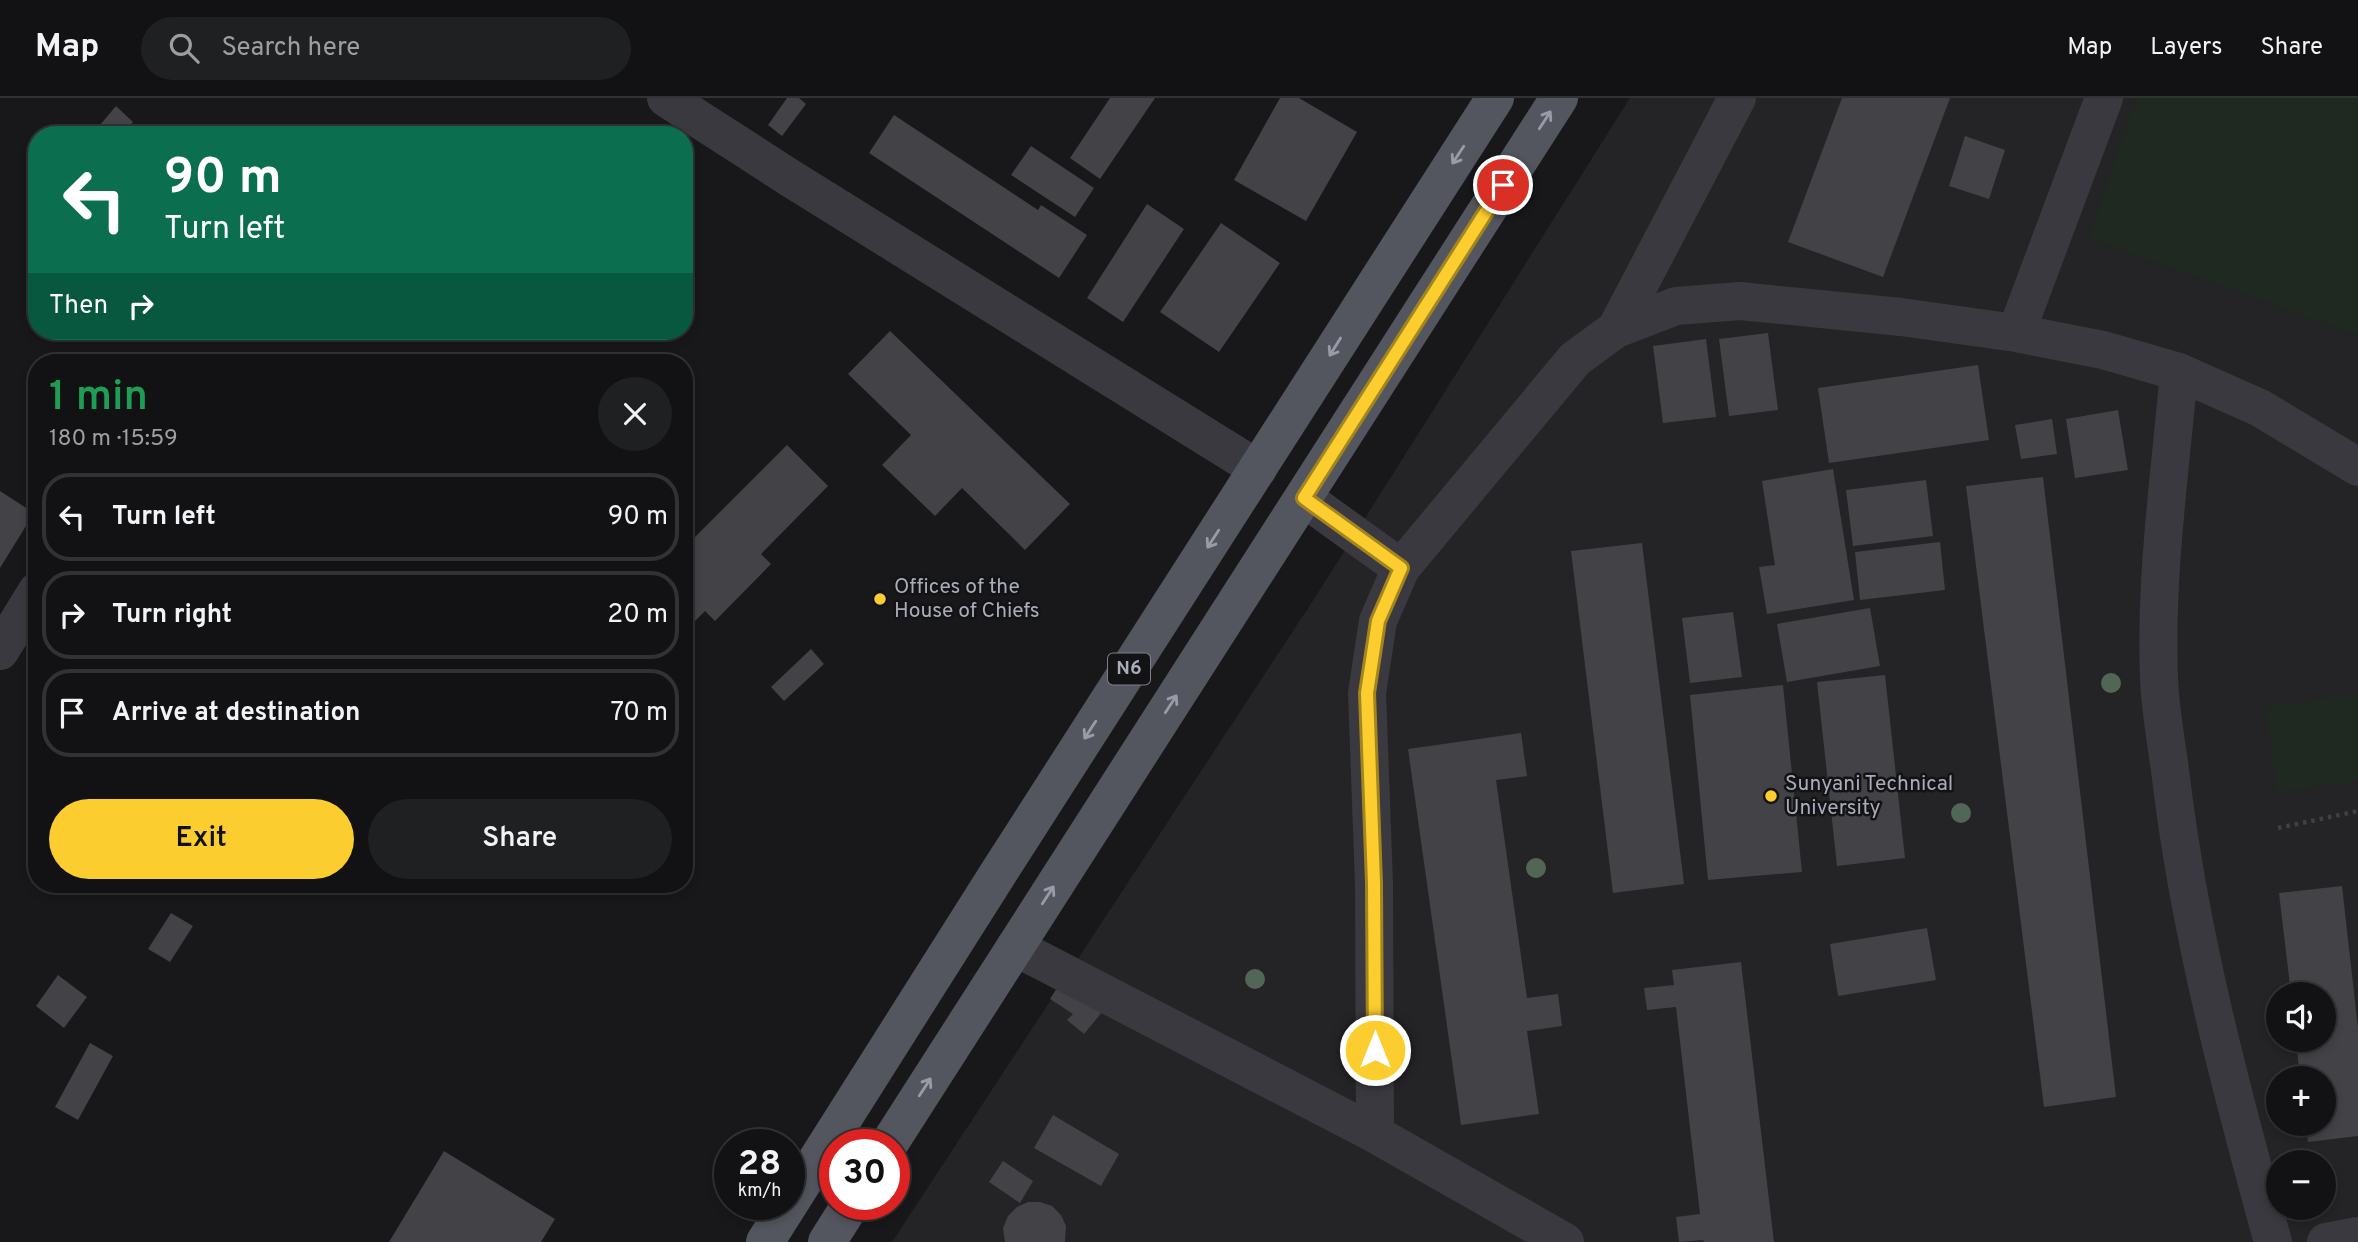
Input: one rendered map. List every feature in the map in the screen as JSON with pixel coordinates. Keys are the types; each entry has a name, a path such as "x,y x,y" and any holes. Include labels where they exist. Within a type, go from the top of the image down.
{"main road":[{"name":"N6","path":"765,1242 1495,98"},
{"name":"N6","path":"899,1129 1559,98"},
{"path":"827,1242 841,1220"}],"street":[{"path":"666,98 1258,469"},
{"path":"1616,329 1737,98"},
{"path":"2016,333 2104,98"},
{"path":"1376,1134 1374,883 1367,693 1378,621 1401,568 1575,359 1616,329 1676,306 1740,301 1901,317 2016,333 2103,350 2179,372 2260,408 2358,467"},
{"path":"2179,372 2160,593 2159,680 2179,844 2196,939 2238,1115 2273,1242"},
{"path":"1304,498 1401,568"},
{"path":"0,651 28,606"},
{"path":"1015,947 1376,1134 1565,1242"},
{"path":"2326,1242 2358,1236"}],"path":[{"path":"2278,828 2358,811"}],"shaded area":[{"name":"Sunyani Technical University","path":"1630,98 2358,98 2358,1242 892,1242 906,1220 910,1220 910,1215 1314,599"},
{"path":"2137,98 2358,98 2358,335 2088,238"},
{"path":"2358,694 2358,781 2277,792 2266,707"}],"building":[{"path":"787,98 799,98 806,104 782,136 768,125"},
{"path":"1110,98 1155,98 1100,179 1070,158"},
{"path":"1280,98 1299,98 1357,132 1306,221 1234,180"},
{"path":"1842,98 1950,98 1883,277 1788,242"},
{"path":"116,106 133,122 130,126 100,125"},
{"path":"894,115 1038,210 1041,205 1087,235 1059,278 869,153"},
{"path":"1965,136 2005,150 1989,199 1949,186"},
{"path":"1031,146 1094,188 1075,217 1011,175"},
{"path":"1147,204 1184,229 1123,322 1087,298"},
{"path":"1221,223 1280,263 1219,352 1160,312"},
{"path":"890,331 1070,504 1025,550 962,488 935,516 882,465 911,435 848,374"},
{"path":"1768,333 1778,410 1729,416 1719,339"},
{"path":"1706,339 1716,417 1663,423 1653,346"},
{"path":"1978,365 1989,440 1829,463 1818,388"},
{"path":"2118,410 2128,470 2075,478 2066,419"},
{"path":"2052,419 2057,454 2021,459 2015,425"},
{"path":"787,445 828,486 761,554 771,564 715,621 705,611 693,623 693,539"},
{"path":"1833,469 1854,600 1767,614 1759,567 1775,565 1762,481"},
{"path":"2043,477 2116,1097 2044,1107 1966,486"},
{"path":"1926,480 1933,536 1853,546 1846,490"},
{"path":"0,491 28,509 28,523 0,568"},
{"path":"1940,542 1945,590 1860,600 1855,552"},
{"path":"1642,543 1684,884 1613,893 1571,551"},
{"path":"1870,608 1880,666 1787,682 1777,624"},
{"path":"1733,612 1742,677 1690,683 1682,618"},
{"path":"811,649 824,664 784,701 771,687"},
{"path":"1885,675 1905,858 1837,866 1817,682"},
{"path":"1783,685 1802,872 1708,880 1690,695"},
{"path":"1521,733 1527,776 1496,780 1527,998 1558,994 1562,1026 1527,1031 1539,1114 1461,1125 1408,749"},
{"path":"2342,886 2358,1028 2358,1136 2308,1142 2307,1136 2336,1136 2336,1066 2299,1066 2297,1052 2336,1052 2336,982 2290,982 2279,893"},
{"path":"171,913 193,926 170,962 148,949"},
{"path":"1927,928 1936,980 1838,996 1830,944"},
{"path":"1741,962 1774,1242 1679,1242 1676,1217 1700,1214 1676,1007 1647,1010 1644,988 1674,985 1672,970"},
{"path":"58,975 87,997 64,1028 36,1006"},
{"path":"1062,980 1107,1006 1084,1034 1067,1020 1073,1014 1050,999"},
{"path":"90,1043 113,1056 78,1120 55,1107"},
{"path":"1053,1115 1119,1154 1101,1186 1034,1148"},
{"path":"444,1151 555,1219 541,1242 389,1242"},
{"path":"1003,1161 1033,1181 1020,1203 989,1182"},
{"path":"1028,1202 1052,1206 1061,1215 1066,1226 1065,1242 1005,1242 1003,1228 1008,1216 1017,1207"}],"place":[{"name":"Offices of the House of Chiefs","path":"880,599"},
{"name":"Sunyani Technical University","path":"1771,796"}],"route":[{"path":"1375,1050 1374,883 1367,693 1378,621 1401,568 1304,498 1503,185"}]}
